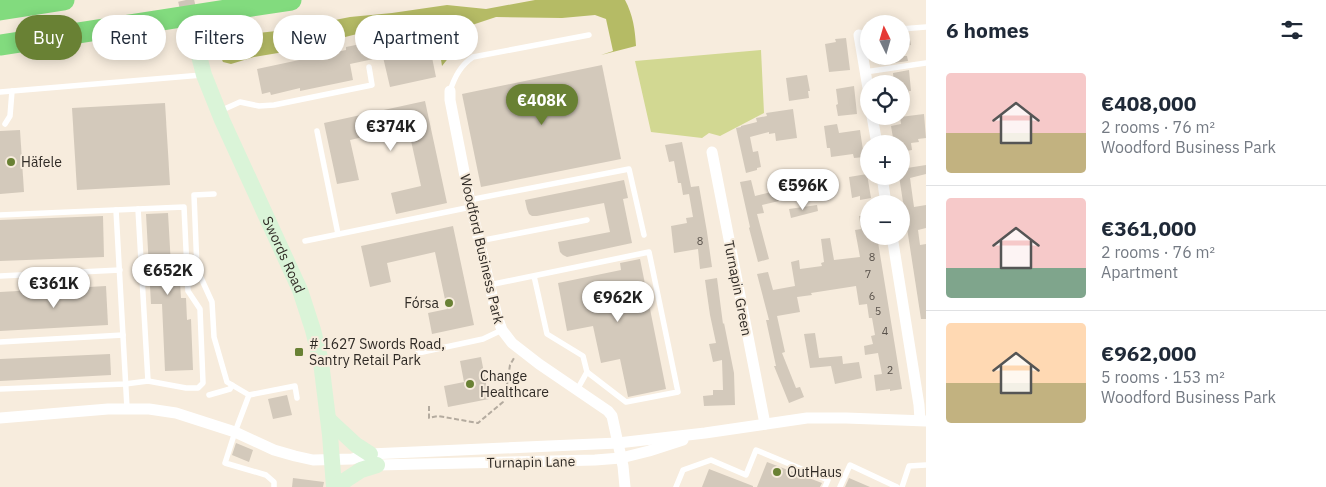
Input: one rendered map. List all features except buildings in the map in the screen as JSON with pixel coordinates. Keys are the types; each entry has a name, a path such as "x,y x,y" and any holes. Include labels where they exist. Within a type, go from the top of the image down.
{"highway":[{"path":"0,10 64,0"},
{"path":"0,45 291,0"}],"main road":[{"name":"Swords Road","path":"200,60 204,75 219,111 300,290 313,330 321,362 329,420 334,487"},
{"path":"329,420 373,459 361,470 334,487"}],"street":[{"path":"865,65 866,75"},
{"name":"Woodford Business Park","path":"450,91 450,100 470,204 489,285 502,330 519,350 576,391 608,411 612,416 623,466 625,487"},
{"name":"Turnapin Green","path":"712,152 764,424"},
{"path":"893,245 923,421"},
{"name":"Turnapin Lane","path":"0,418 108,409 149,409 176,413 235,432 274,450 313,460 595,460 621,458 705,433"},
{"name":"Turnapin Lane","path":"373,459 618,443 807,418 923,421"}],"lane":[{"path":"910,28 926,27"},
{"path":"450,91 453,81 461,68 474,57 589,35"},
{"path":"865,72 926,63"},
{"path":"219,111 240,102 259,106 274,105 372,85 369,67"},
{"path":"0,92 204,75"},
{"path":"6,124 10,116 12,91"},
{"path":"317,131 338,234"},
{"path":"305,241 629,169 644,235"},
{"path":"214,194 194,195 198,269 212,302 214,337 227,382 249,396 295,386 297,398"},
{"path":"0,214 184,207 188,291 200,309 203,383 198,388 148,382 0,389"},
{"path":"138,209 148,382"},
{"path":"116,210 127,408"},
{"path":"479,241 587,220"},
{"path":"489,285 649,252 678,392 626,402 587,372 583,356 547,334 534,276"},
{"path":"0,276 120,270"},
{"path":"418,352 483,339 502,330"},
{"path":"0,342 123,335"},
{"path":"576,391 587,372"},
{"path":"209,395 230,389 232,385"},
{"path":"249,396 225,463 266,475 274,482 274,487"},
{"path":"676,487 683,470 710,460 746,474 756,450 828,480 826,487"},
{"path":"902,487 909,466 926,465"},
{"path":"840,487 850,466 897,487"}],"path":[{"path":"429,406 429,418 438,416 478,423 503,402 510,365 519,350"}],"green space":[{"path":"535,0 625,0 633,22 636,46 601,55 613,51 606,19 595,15 562,18 496,17 478,23 478,15 371,15 447,5 486,9"},
{"path":"355,17 355,35 345,37 345,18"},
{"path":"273,31 273,54 263,56 263,33"},
{"path":"761,50 764,113 720,136 709,133 702,138 651,132 635,61"},
{"path":"222,60 244,60 231,64"},
{"path":"441,60 447,60 442,66"}],"tunnel":[{"path":"186,0 189,15"}],"place":[{"name":"Häfele","path":"11,162"},
{"name":"Fórsa","path":"449,303"},
{"name":"# 1627 Swords Road, Santry Retail Park","path":"299,352"},
{"name":"Change Healthcare","path":"470,384"},
{"name":"OutHaus","path":"777,472"}]}
